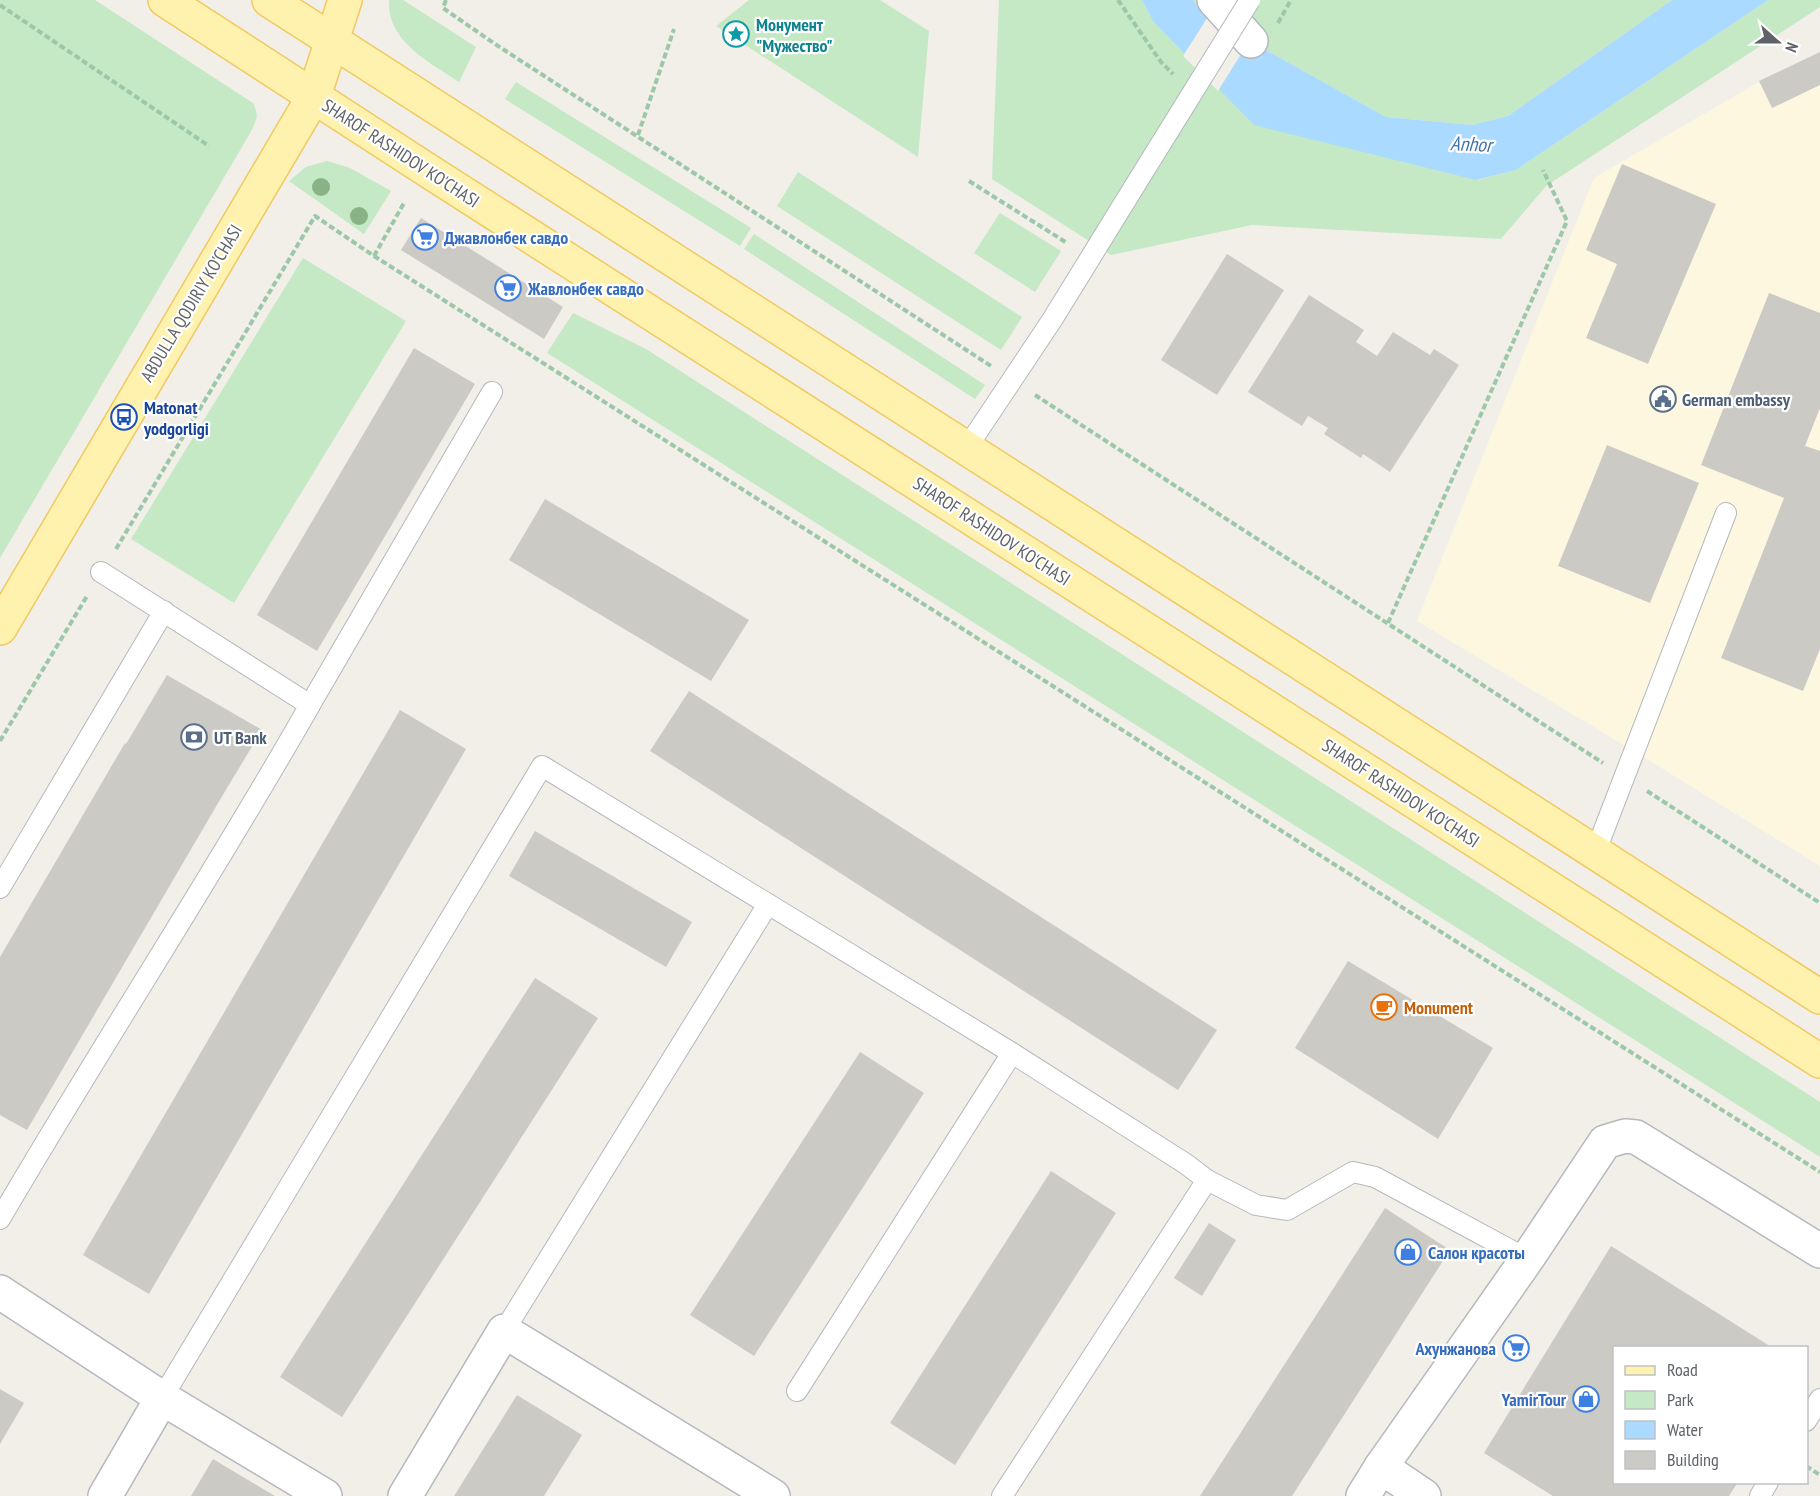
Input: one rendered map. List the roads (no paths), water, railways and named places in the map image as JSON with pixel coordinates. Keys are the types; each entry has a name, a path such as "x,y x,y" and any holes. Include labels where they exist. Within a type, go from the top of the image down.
{"main road":[{"name":"SHAROF RASHIDOV KO'CHASI","path":"165,0 1820,1061"},
{"path":"269,0 1820,997"},
{"name":"ABDULLA QODIRIY KO'CHASI","path":"0,628 314,96 345,0"}],"street":[{"path":"1214,0 1251,41"},
{"path":"1363,1496 1605,1142 1624,1136 1636,1137 1820,1251"},
{"path":"0,1292 162,1398 326,1496"},
{"path":"405,1496 504,1331 773,1496"},
{"path":"105,1496 162,1398"},
{"path":"1381,1467 1424,1496"}],"lane":[{"path":"966,448 1052,320 1250,0"},
{"path":"0,1219 260,793 492,392"},
{"path":"1595,853 1726,513"},
{"path":"102,572 310,705"},
{"path":"0,888 164,610"},
{"path":"162,1398 542,766 1012,1053 1207,1179 1256,1204 1287,1210 1353,1172 1375,1177 1527,1259"},
{"path":"504,1331 768,904"},
{"path":"797,1391 1012,1053"},
{"path":"1002,1496 1207,1179"},
{"path":"1808,1418 1820,1400"}],"water":[{"name":"Anhor","path":"1142,0 1193,0 1203,15 1386,117 1472,125 1508,116 1672,0 1768,0 1516,170 1476,180 1254,125 1153,21"}],"place":[{"name":"Монумент \"Мужество\"","path":"736,34"},
{"name":"Джавлонбек савдо","path":"425,237"},
{"name":"Жавлонбек савдо","path":"508,288"},
{"name":"German embassy","path":"1663,399"},
{"name":"Matonat yodgorligi","path":"124,417"},
{"name":"UT Bank","path":"194,737"},
{"name":"Monument","path":"1384,1007"},
{"name":"Салон красоты","path":"1408,1252"},
{"name":"Ахунжанова","path":"1516,1348"},
{"name":"YamirTour","path":"1586,1399"}]}
